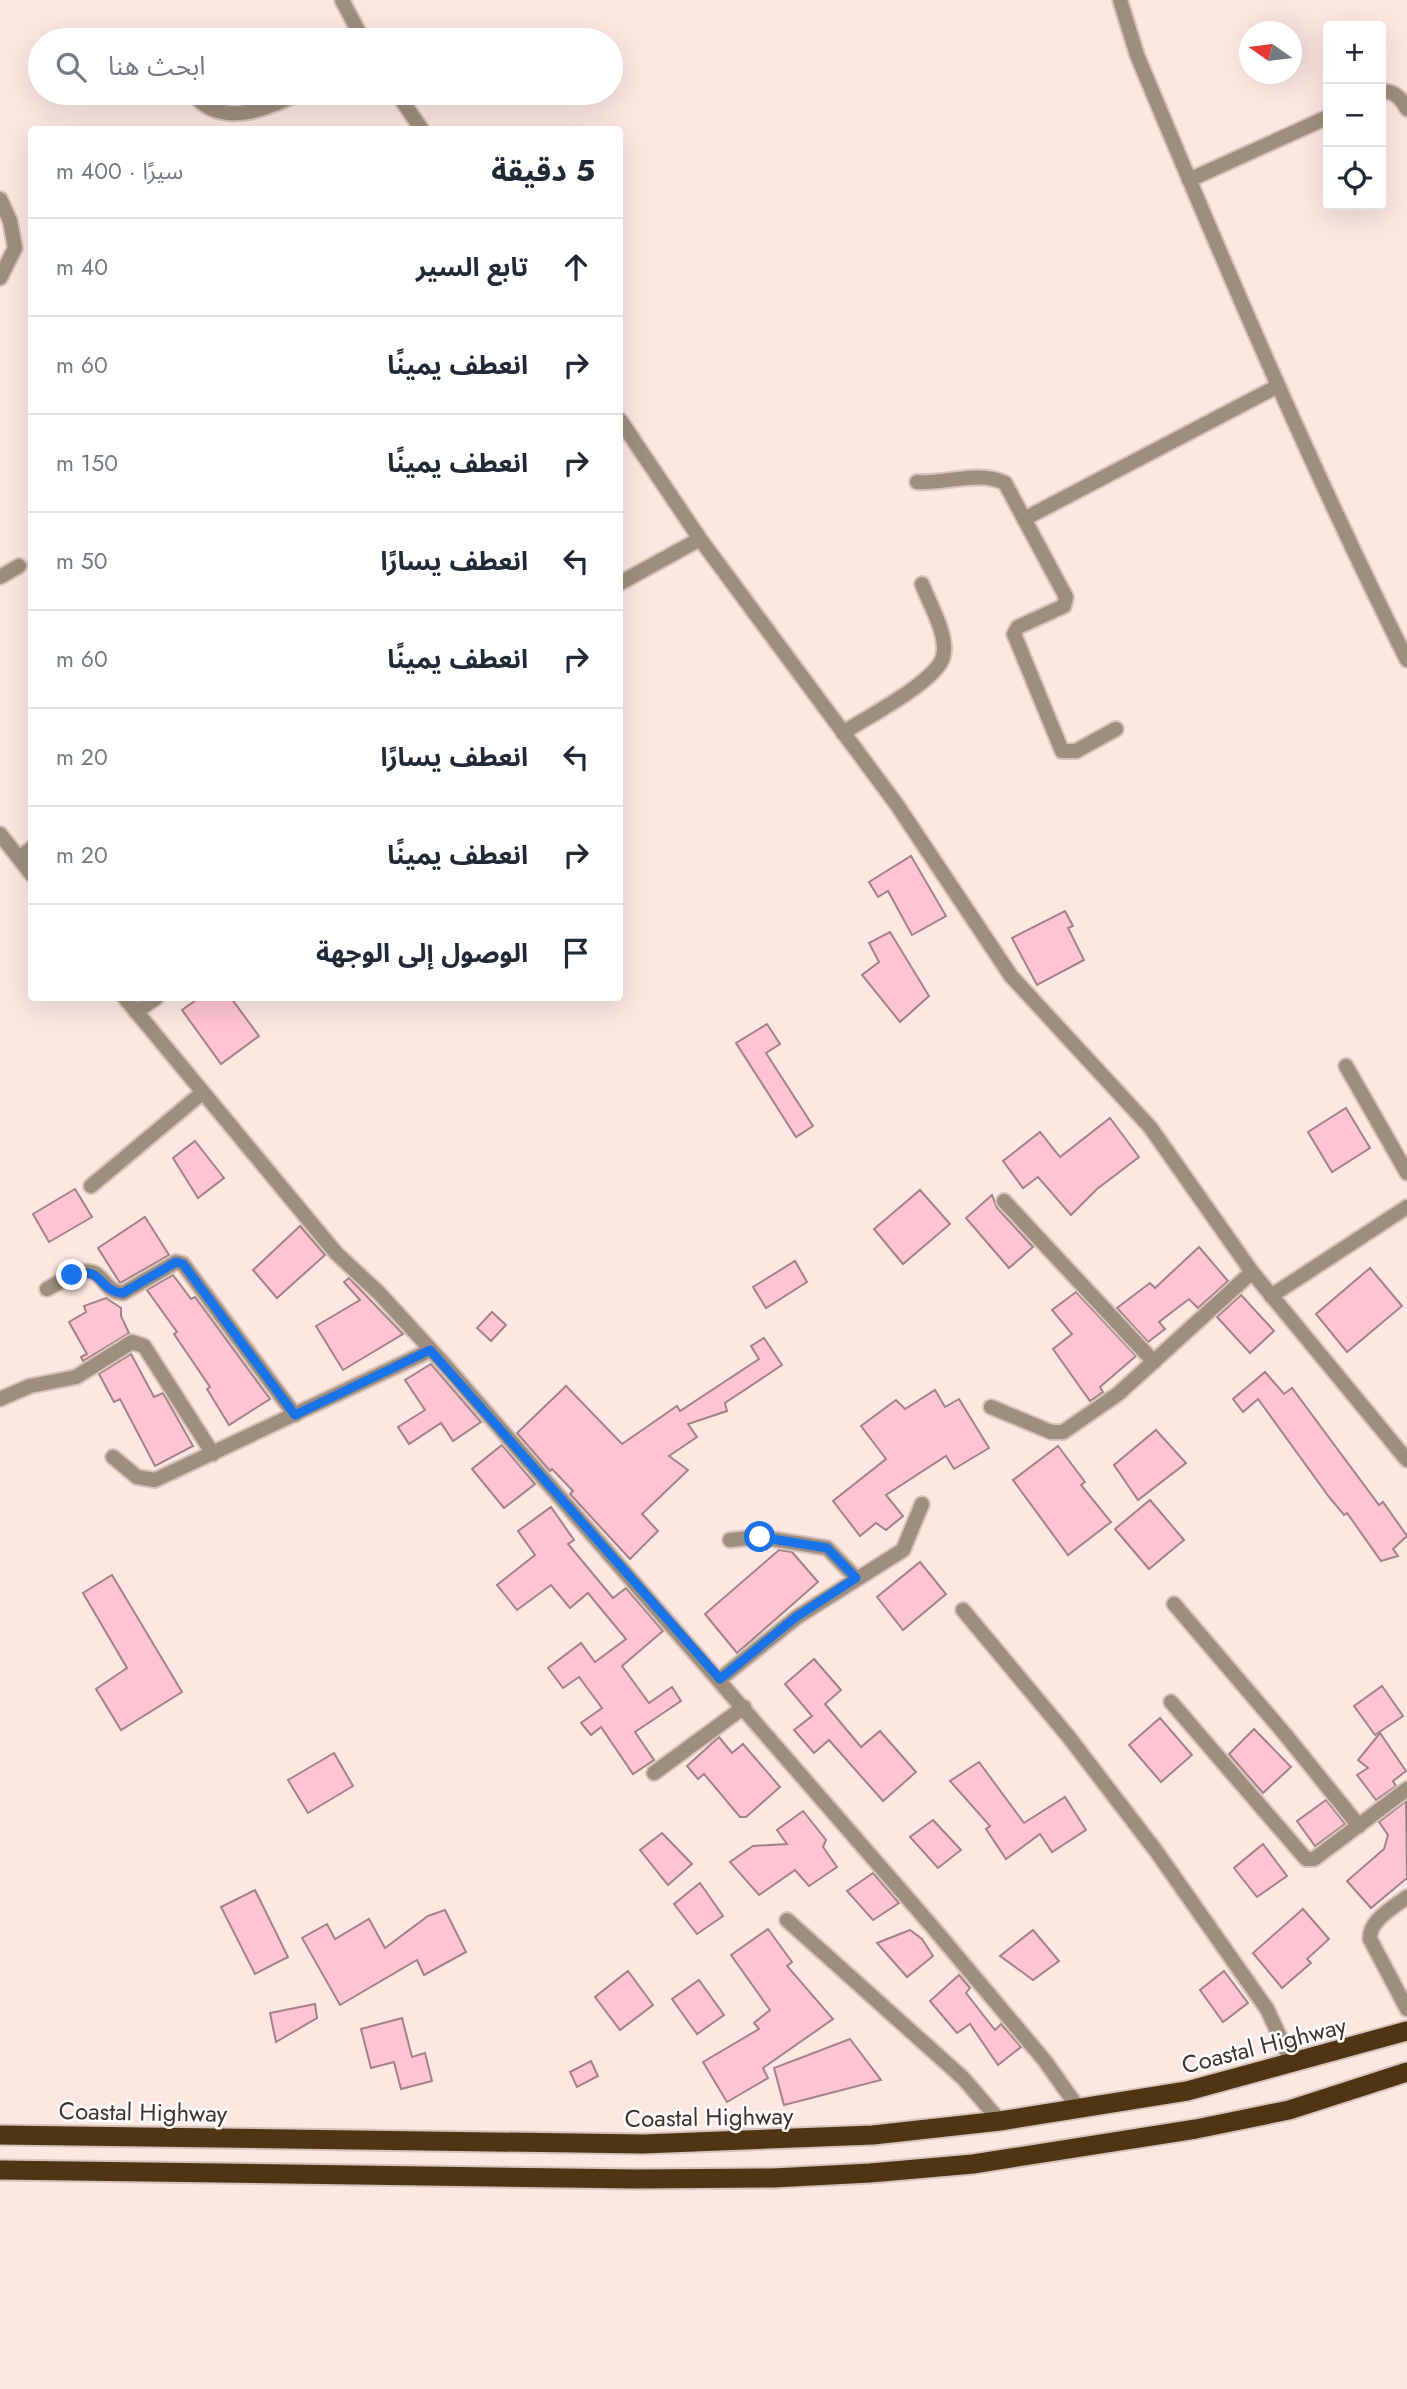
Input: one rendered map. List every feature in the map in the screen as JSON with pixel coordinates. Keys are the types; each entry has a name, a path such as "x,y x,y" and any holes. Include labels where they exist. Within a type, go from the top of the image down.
{"highway":[{"name":"Coastal Highway","path":"0,2135 671,2143 820,2139 1000,2121 1188,2091 1407,2031"},
{"path":"0,2171 623,2179 773,2178 870,2173 973,2164 1196,2129 1289,2110 1407,2072"}],"street":[{"path":"342,0 357,28"},
{"path":"1120,0 1137,55 1278,386 1338,522 1407,660"},
{"path":"1386,91 1401,98 1407,109"},
{"path":"209,105 225,114 255,112 272,105"},
{"path":"405,105 419,126"},
{"path":"1189,180 1323,119"},
{"path":"0,199 10,220 15,248 0,278"},
{"path":"1024,519 1278,386"},
{"path":"623,424 700,539 897,805 1011,976 1150,1127 1252,1272 1407,1460"},
{"path":"917,482 938,483 984,477 1005,483 1066,597 1060,609 1018,627 1014,634 1062,751 1068,753 1116,729"},
{"path":"623,581 700,539"},
{"path":"0,577 19,566"},
{"path":"843,733 924,680 937,668 943,656 942,638 922,584"},
{"path":"0,834 28,870"},
{"path":"19,858 28,851"},
{"path":"127,1001 336,1253 379,1293 720,1679 1032,2046 1079,2109"},
{"path":"135,1012 152,1001"},
{"path":"1346,1066 1407,1173"},
{"path":"90,1186 202,1093"},
{"path":"1004,1201 1154,1362"},
{"path":"1271,1296 1407,1207"},
{"path":"47,1289 86,1271 96,1274 115,1293 123,1293 176,1262 183,1264 295,1415"},
{"path":"991,1407 1052,1432 1063,1432 1118,1394 1252,1272"},
{"path":"0,1399 30,1387 76,1377 132,1342 139,1343 144,1346 213,1454"},
{"path":"113,1457 137,1477 155,1480 430,1350"},
{"path":"720,1679 796,1617 903,1550 922,1504"},
{"path":"730,1540 760,1537 827,1548 856,1578"},
{"path":"1174,1604 1359,1826"},
{"path":"963,1610 1068,1736 1156,1851 1267,2009 1292,2063"},
{"path":"1171,1702 1306,1859 1314,1859 1407,1789"},
{"path":"654,1773 744,1707"},
{"path":"1407,1897 1374,1924 1370,1939 1407,2010"},
{"path":"787,1920 963,2078 1000,2121"}],"building":[{"path":"911,856 946,916 912,935 888,891 878,897 869,882"},
{"path":"1065,911 1073,926 1068,928 1084,960 1037,985 1012,938"},
{"path":"890,932 929,996 900,1022 862,975 879,962 869,943"},
{"path":"195,1001 233,1001 259,1036 221,1064 182,1010"},
{"path":"767,1024 780,1044 766,1053 813,1126 796,1137 736,1043"},
{"path":"1346,1108 1370,1148 1332,1172 1308,1132"},
{"path":"1110,1118 1139,1157 1097,1189 1071,1215 1038,1177 1023,1188 1003,1161 1040,1132 1060,1157"},
{"path":"195,1141 224,1178 198,1198 173,1158"},
{"path":"75,1189 92,1217 49,1242 33,1214"},
{"path":"920,1190 950,1224 903,1264 874,1229"},
{"path":"992,1195 997,1208 1033,1247 1009,1268 966,1218"},
{"path":"145,1217 169,1255 120,1283 98,1248"},
{"path":"300,1226 325,1255 277,1298 253,1270"},
{"path":"1199,1247 1228,1281 1198,1308 1189,1299 1159,1322 1165,1329 1148,1342 1117,1308 1150,1283 1155,1288"},
{"path":"795,1261 807,1282 766,1308 753,1287"},
{"path":"1370,1268 1402,1306 1347,1352 1316,1314"},
{"path":"173,1275 191,1299 195,1297 270,1399 229,1425 207,1389 210,1387 174,1334 177,1332 147,1290"},
{"path":"349,1278 403,1334 343,1370 316,1326 360,1300 344,1282"},
{"path":"1076,1292 1136,1356 1100,1387 1103,1392 1090,1401 1053,1349 1072,1334 1052,1310"},
{"path":"1241,1295 1274,1331 1250,1353 1217,1317"},
{"path":"106,1298 121,1308 121,1316 129,1333 83,1361 81,1357 87,1354 69,1322 86,1312 84,1306"},
{"path":"492,1312 506,1325 491,1341 477,1328"},
{"path":"764,1338 782,1365 725,1403 727,1411 688,1424 697,1437 669,1456 688,1470 642,1514 658,1531 630,1559 570,1494 573,1491 552,1469 550,1471 517,1433 566,1386 622,1444 677,1406 680,1411 759,1359 751,1346"},
{"path":"131,1354 154,1397 163,1393 193,1446 155,1466 120,1399 114,1402 99,1374"},
{"path":"431,1364 481,1422 453,1441 441,1423 409,1444 398,1427 425,1410 405,1380"},
{"path":"1265,1372 1284,1394 1292,1388 1379,1505 1383,1502 1407,1536 1393,1549 1398,1556 1381,1561 1347,1513 1344,1515 1329,1497 1258,1399 1243,1412 1233,1399"},
{"path":"935,1390 945,1407 959,1399 989,1448 954,1469 946,1456 886,1495 903,1516 886,1530 876,1523 860,1536 833,1501 886,1459 861,1426 896,1400 905,1409"},
{"path":"1156,1430 1186,1463 1138,1500 1114,1465"},
{"path":"502,1445 535,1484 504,1508 472,1469"},
{"path":"1058,1446 1085,1482 1081,1485 1111,1522 1068,1555 1013,1480"},
{"path":"1150,1500 1184,1540 1149,1569 1115,1529"},
{"path":"551,1507 574,1540 568,1544 613,1598 626,1588 663,1631 622,1666 649,1703 672,1687 681,1701 635,1732 654,1760 633,1774 601,1727 591,1735 581,1723 602,1708 579,1677 563,1688 548,1668 581,1643 595,1662 626,1639 588,1593 570,1608 551,1585 517,1610 497,1585 535,1555 518,1531"},
{"path":"779,1550 792,1552 818,1582 737,1653 705,1614"},
{"path":"920,1562 946,1594 903,1630 877,1597"},
{"path":"112,1575 182,1692 121,1730 96,1689 127,1668 83,1593"},
{"path":"814,1659 841,1690 825,1704 861,1747 880,1731 916,1772 883,1801 829,1740 814,1753 794,1730 812,1716 785,1684"},
{"path":"1382,1686 1403,1716 1375,1735 1354,1706"},
{"path":"1160,1718 1192,1755 1161,1782 1129,1745"},
{"path":"1254,1729 1291,1767 1263,1793 1229,1754"},
{"path":"1380,1733 1406,1771 1393,1781 1396,1786 1376,1800 1357,1775 1368,1768 1358,1760"},
{"path":"719,1737 732,1753 743,1744 780,1787 746,1817 740,1817 704,1774 698,1779 687,1766"},
{"path":"334,1753 353,1786 308,1813 288,1780"},
{"path":"979,1762 1024,1823 1065,1797 1086,1830 1052,1852 1040,1834 1006,1859 986,1829 990,1826 950,1781"},
{"path":"1326,1800 1345,1824 1315,1846 1297,1821"},
{"path":"1406,1801 1407,1878 1371,1908 1347,1881 1384,1849 1388,1835 1379,1822"},
{"path":"803,1811 826,1840 823,1847 837,1867 809,1886 795,1870 759,1895 730,1862 753,1846 787,1844 777,1830"},
{"path":"933,1820 961,1850 938,1868 910,1837"},
{"path":"662,1833 692,1864 668,1885 640,1850"},
{"path":"1263,1844 1287,1876 1257,1897 1234,1868"},
{"path":"873,1873 899,1903 873,1920 847,1891"},
{"path":"700,1883 723,1916 697,1934 674,1904"},
{"path":"255,1890 288,1957 255,1974 221,1907"},
{"path":"1303,1909 1329,1939 1307,1959 1311,1963 1282,1988 1253,1953"},
{"path":"445,1910 466,1952 424,1975 417,1960 340,2005 302,1938 327,1924 335,1939 369,1919 385,1948 428,1916"},
{"path":"768,1929 792,1962 787,1966 833,2019 763,2068 768,2078 727,2102 703,2062 759,2029 754,2023 770,2010 731,1955"},
{"path":"910,1930 922,1939 933,1956 907,1977 877,1943"},
{"path":"1033,1930 1059,1961 1033,1980 1000,1956"},
{"path":"628,1971 653,2005 620,2030 595,1997"},
{"path":"1224,1971 1248,2003 1223,2022 1200,1990"},
{"path":"959,1975 970,1988 966,1993 995,2030 1001,2024 1021,2047 998,2065 970,2024 957,2033 930,2001"},
{"path":"699,1980 724,2015 697,2034 672,1999"},
{"path":"315,2004 317,2018 276,2042 270,2013"},
{"path":"402,2018 412,2057 425,2053 432,2081 401,2089 394,2062 371,2068 361,2029"},
{"path":"850,2039 881,2080 784,2105 774,2068"},
{"path":"591,2061 598,2076 577,2087 570,2072"}],"route":[{"path":"72,1275 86,1271 96,1274 115,1293 123,1293 176,1262 183,1264 295,1415 430,1350 720,1679 796,1617 856,1578 827,1548 760,1537"}]}
